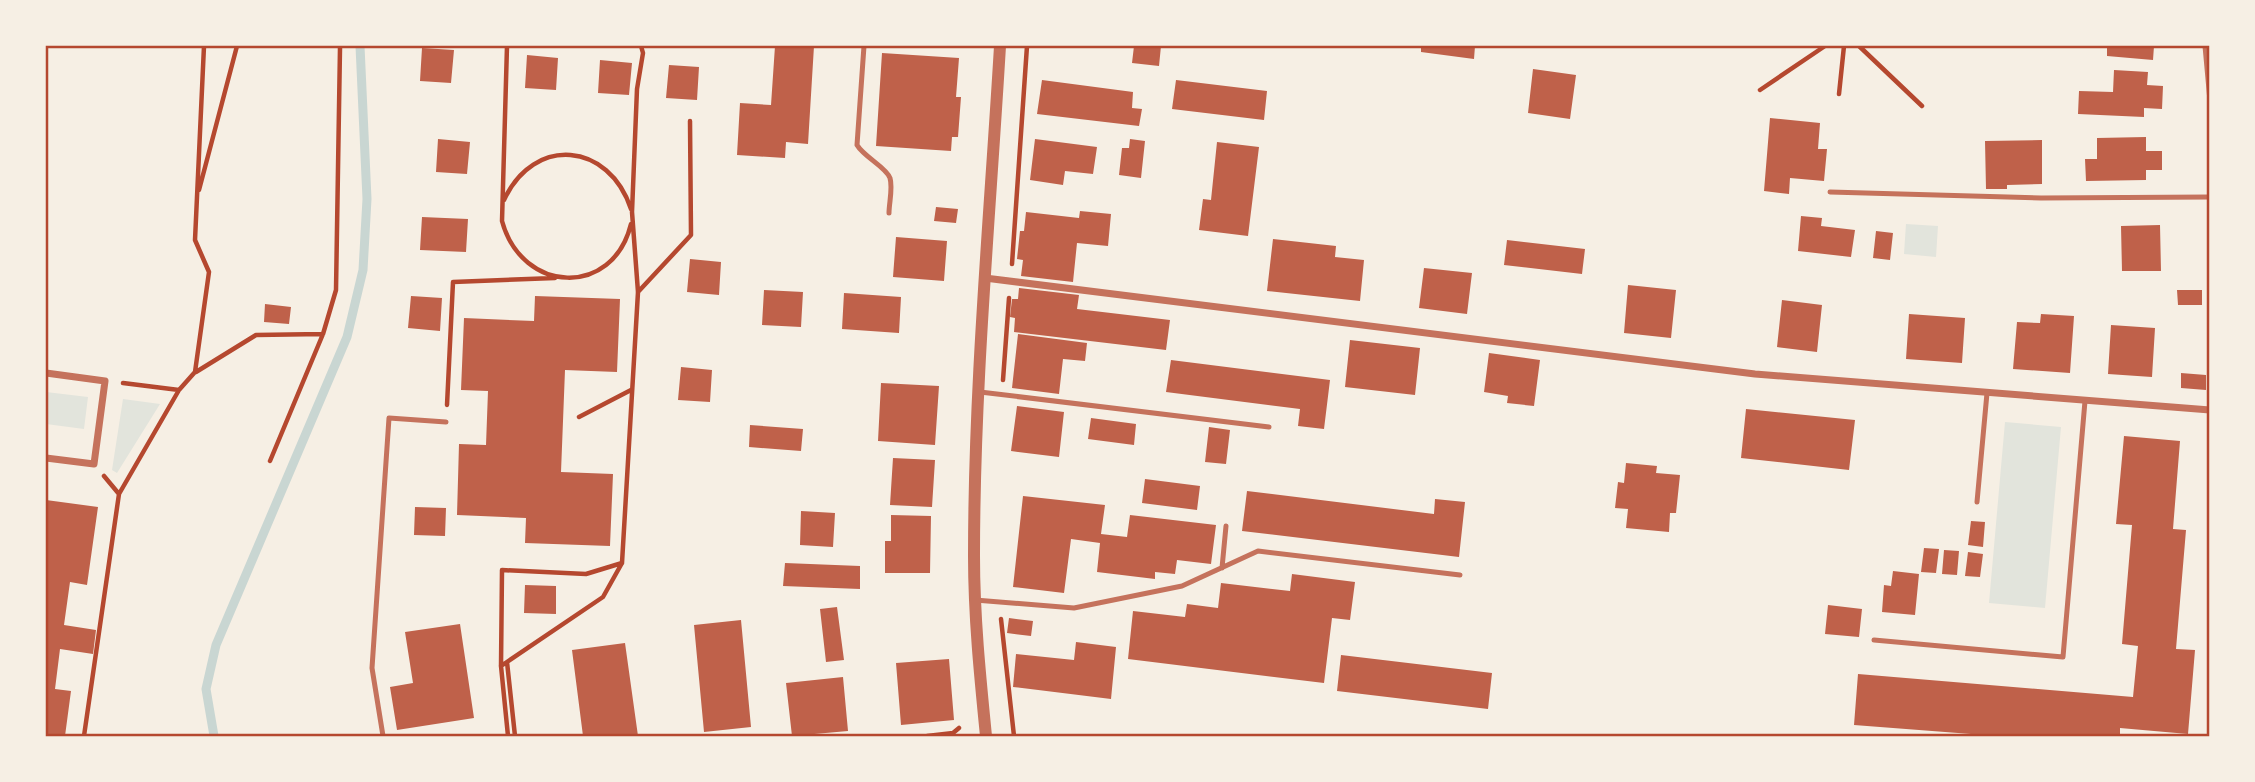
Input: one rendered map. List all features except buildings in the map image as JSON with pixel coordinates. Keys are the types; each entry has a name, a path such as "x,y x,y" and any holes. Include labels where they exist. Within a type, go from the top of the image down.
{"street":[{"path":"986,737 975,600 975,493 1000,46"},
{"path":"985,278 1755,374 2210,411"},
{"path":"46,373 105,381 94,464 46,458"}],"lane":[{"path":"864,46 857,145 890,179 888,213"},
{"path":"2205,46 2210,102"},
{"path":"1830,192 2041,198 2210,197"},
{"path":"979,392 1269,427"},
{"path":"1977,502 1987,393"},
{"path":"1874,640 2063,657 2085,401"},
{"path":"383,737 372,668 389,418 446,422"},
{"path":"1222,568 1226,526"},
{"path":"975,600 1074,608 1182,586 1258,551 1460,575"}],"path":[{"path":"195,372 209,272 195,240 204,46"},
{"path":"196,200 237,46"},
{"path":"507,46 502,221 507,238 516,253 528,265 542,273 559,277"},
{"path":"501,666 603,597 622,563 638,292 632,212 637,89 643,53 641,46"},
{"path":"1760,90 1825,46"},
{"path":"1839,94 1844,46"},
{"path":"1859,46 1922,106"},
{"path":"270,461 324,334 336,290 340,48"},
{"path":"638,292 691,235 690,121"},
{"path":"502,204 514,181 526,169 541,160 557,156 575,156 606,168 618,180 632,212"},
{"path":"446,422 453,282 576,277 593,273 608,264 620,252 628,237 632,220"},
{"path":"85,737 119,494 179,390 195,372 256,335 324,334"},
{"path":"105,381 179,390"},
{"path":"579,417 631,390"},
{"path":"508,737 501,666 502,570 586,574 622,563"},
{"path":"507,662 515,737"},
{"path":"927,737 953,733 959,728"}],"shaded area":[{"path":"1906,224 1938,226 1936,257 1904,254"},
{"path":"46,392 88,397 84,429 46,424"},
{"path":"123,399 160,404 117,473 112,470"},
{"path":"2005,422 2061,427 2045,608 1989,603"}],"waterway":[{"path":"214,736 206,689 216,645 347,337 363,270 367,199 360,46"}]}
